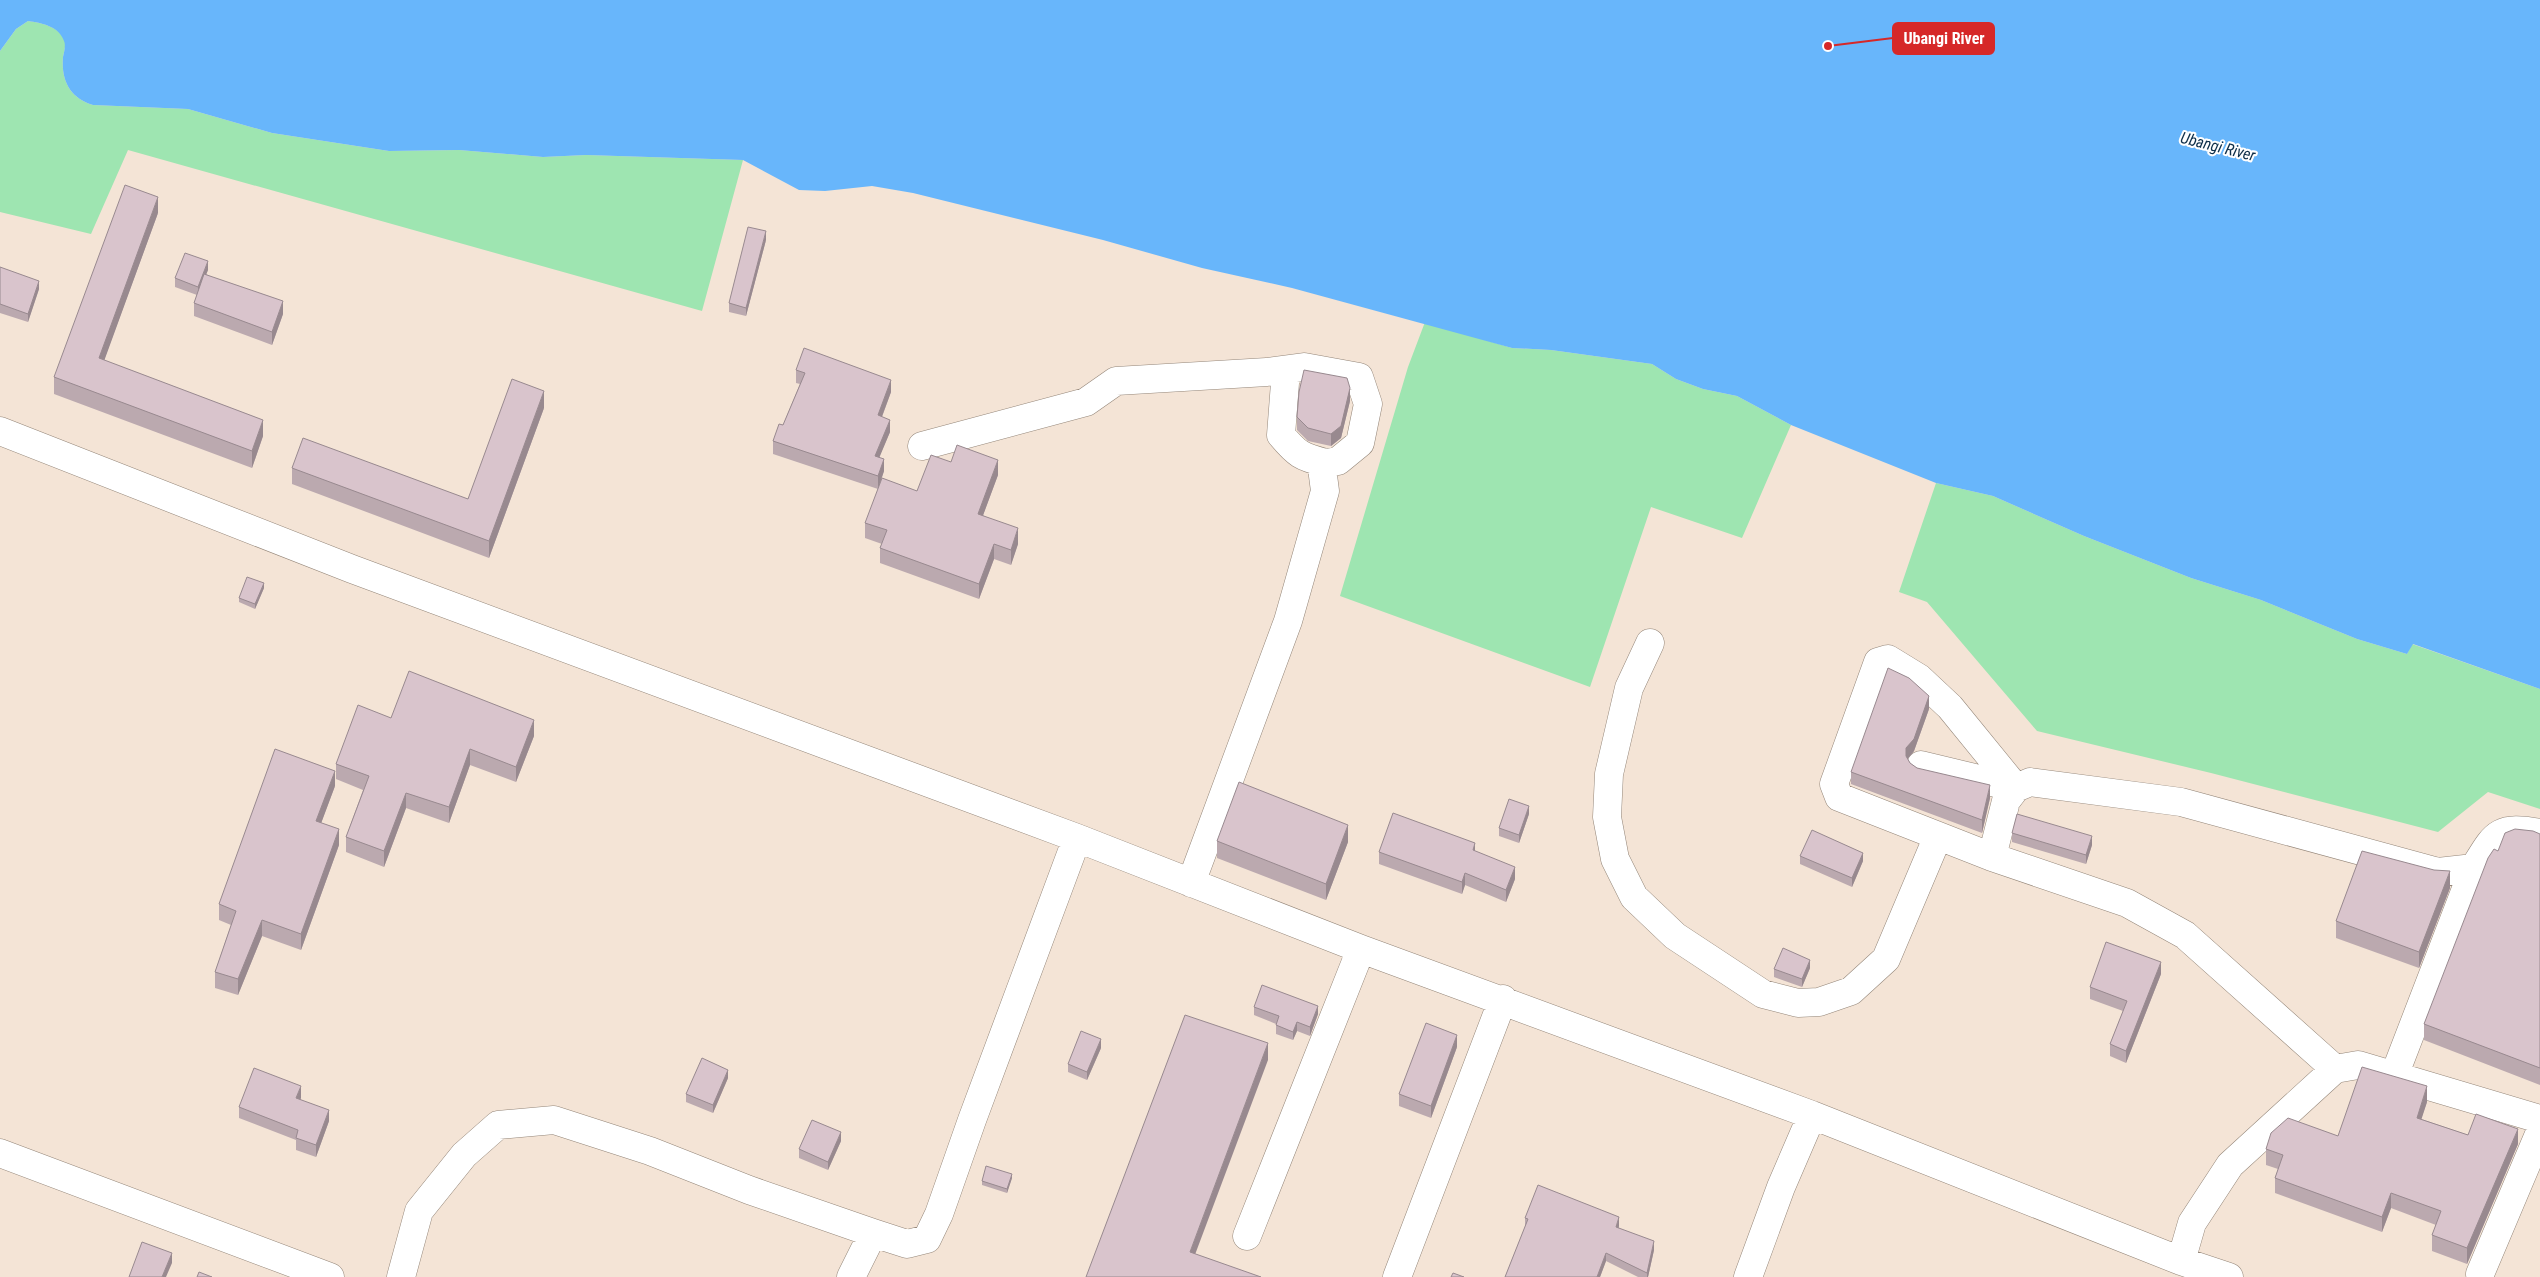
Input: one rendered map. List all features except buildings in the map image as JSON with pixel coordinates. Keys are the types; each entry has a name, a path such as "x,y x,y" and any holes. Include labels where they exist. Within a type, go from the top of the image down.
{"street":[{"path":"922,446 1086,402 1116,380 1286,370 1304,367 1359,377 1368,404 1360,443 1338,461 1326,463 1305,458 1296,453 1281,435 1286,370"},
{"path":"0,431 361,573 1077,838 1361,949 1812,1115 2181,1261 2229,1277"},
{"path":"1191,883 1288,621 1325,491 1322,468 1326,463"},
{"path":"1650,643 1629,688 1610,774 1607,817 1615,859 1634,897 1675,936 1762,994 1798,1003 1820,1002 1852,991 1886,959 1938,836"},
{"path":"2016,788 1950,707 1919,678 1888,659 1878,662 1834,784 1839,797 1992,857 2127,904 2185,936 2335,1069"},
{"path":"1921,765 2016,788"},
{"path":"1992,857 2006,801 2016,788 2030,782 2181,802 2438,872 2474,868"},
{"path":"2394,1076 2474,868 2493,837 2516,829 2540,833"},
{"path":"401,1277 419,1211 464,1155 498,1125 554,1120 650,1151 749,1190 907,1244 927,1239 939,1214 1008,1019 1077,838"},
{"path":"1247,1236 1361,949"},
{"path":"1397,1277 1503,1000"},
{"path":"2181,1261 2192,1224 2230,1165 2335,1069 2358,1065 2540,1119"},
{"path":"1748,1277 1782,1186 1812,1115"},
{"path":"2480,1274 2540,1132"},
{"path":"0,1153 330,1277"},
{"path":"851,1277 873,1233"}],"green space":[{"path":"28,21 49,26 59,32 65,41 63,66 66,81 78,98 93,105 188,109 272,133 389,151 459,150 543,157 586,155 743,160 702,311 128,150 91,234 0,212 0,51 16,29"},
{"path":"1425,322 1512,348 1551,350 1652,364 1676,379 1703,389 1737,396 1791,425 1742,538 1651,507 1590,687 1340,596 1408,367"},
{"path":"1936,483 1993,496 2084,536 2191,578 2261,600 2357,639 2407,654 2412,644 2540,689 2540,809 2488,792 2438,832 2211,773 2037,731 1927,602 1899,592"}],"water":[{"path":"0,0 2540,0 2540,689 2413,644 2407,654 2357,639 2261,600 2191,578 2084,536 1993,496 1936,483 1791,425 1737,396 1703,389 1676,379 1652,364 1551,350 1512,348 1292,288 1202,268 1103,240 913,193 872,186 825,191 799,190 743,160 586,155 543,157 459,150 389,151 272,133 188,109 93,105 78,98 69,87 63,66 65,43 62,36 54,29 44,24 28,21 16,29 0,51"}],"place":[{"name":"Ubangi River","path":"1828,46"}]}
